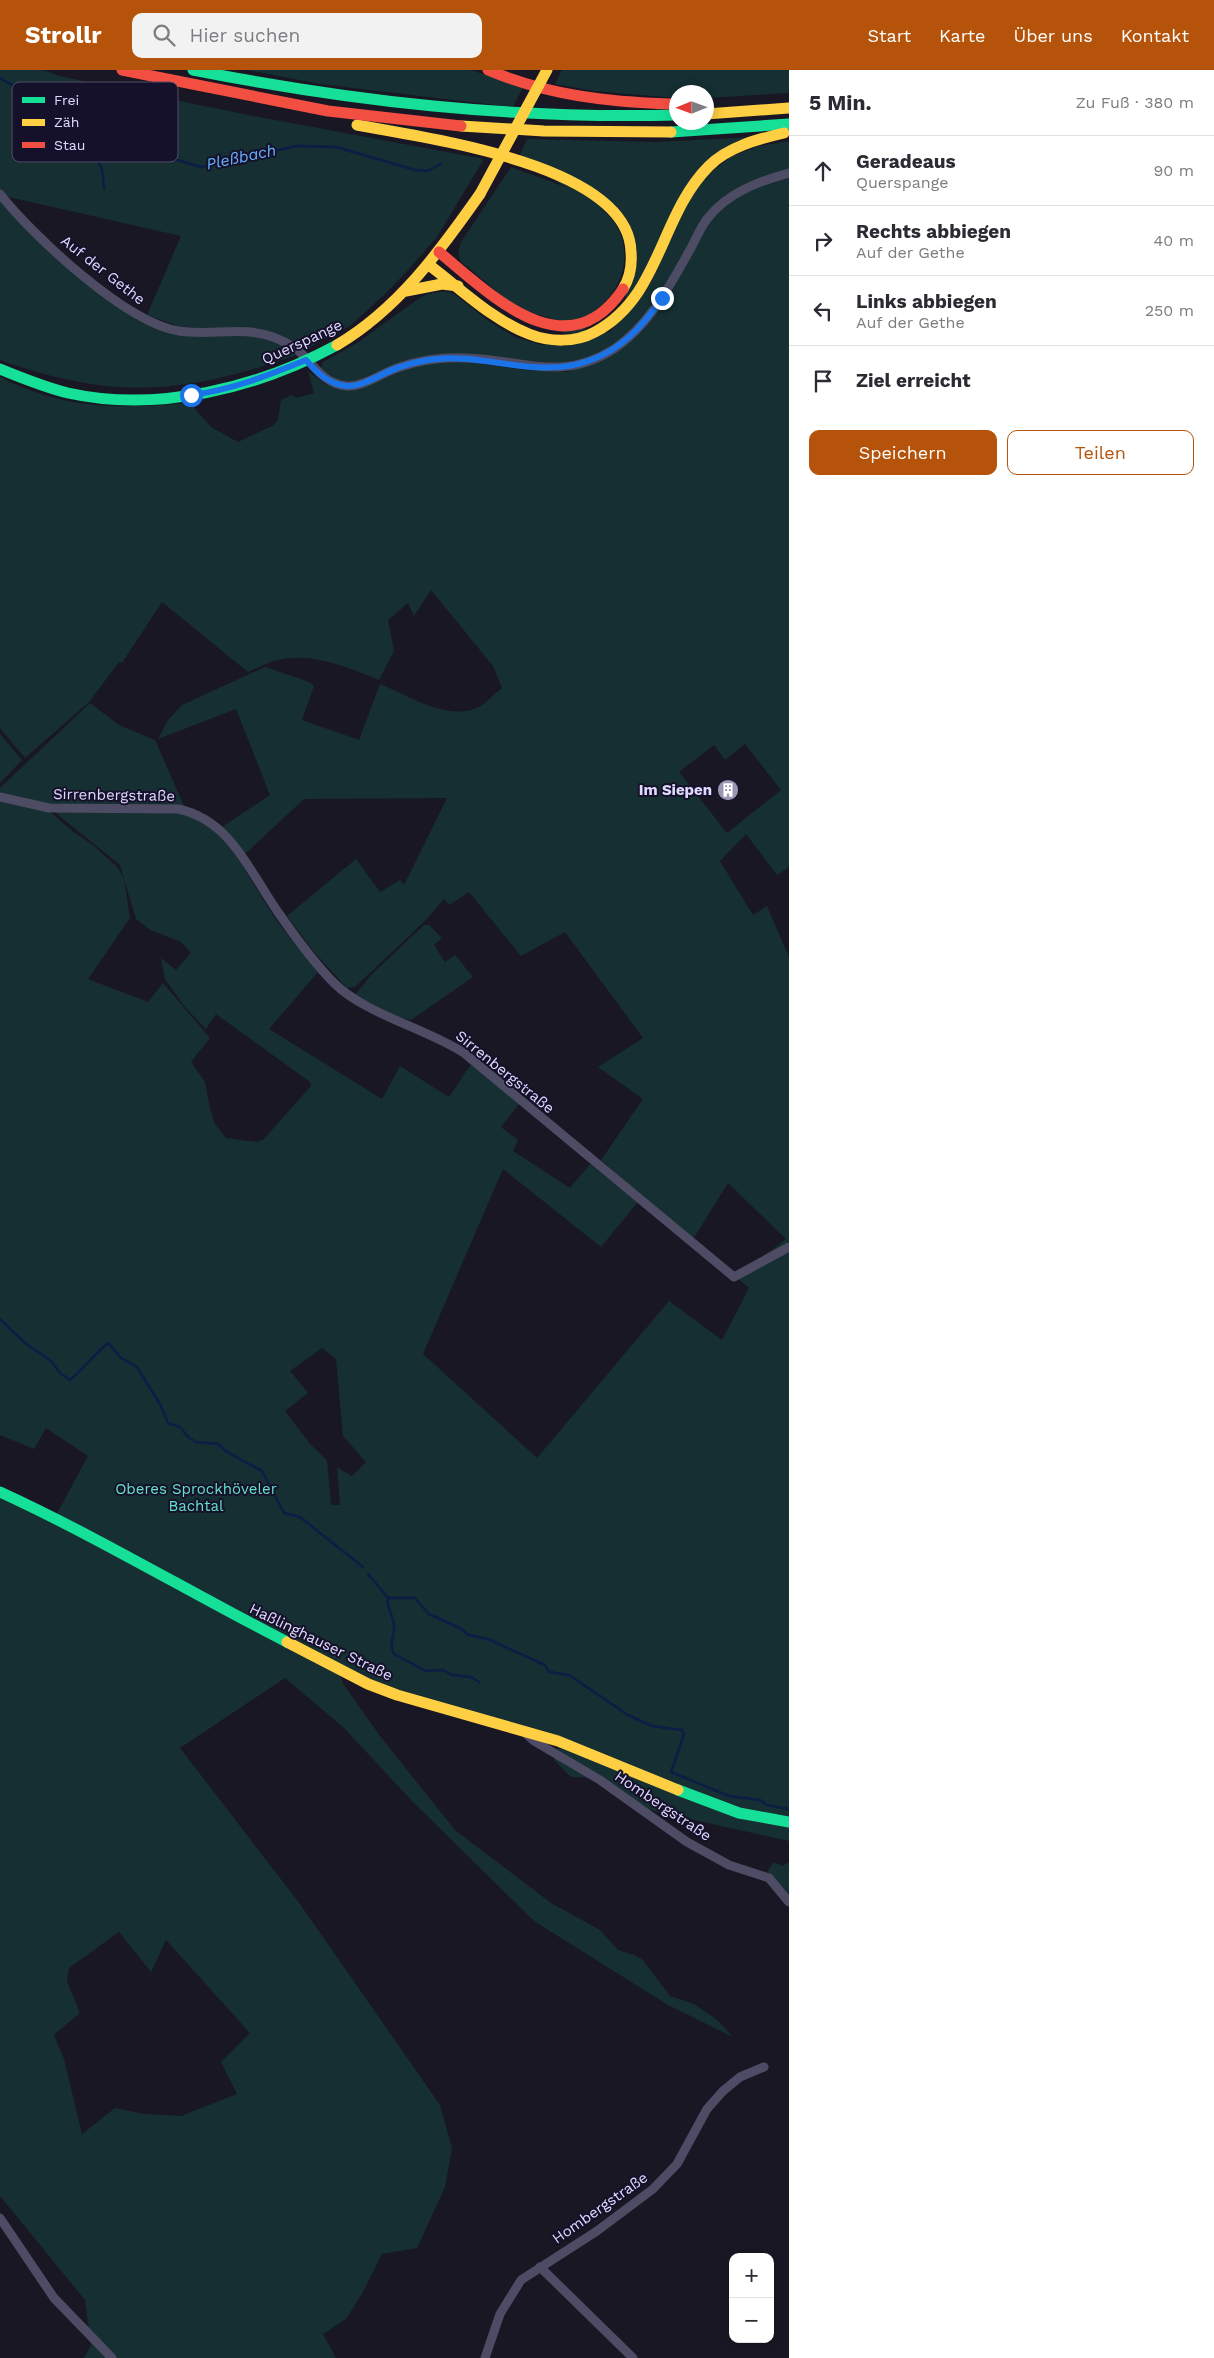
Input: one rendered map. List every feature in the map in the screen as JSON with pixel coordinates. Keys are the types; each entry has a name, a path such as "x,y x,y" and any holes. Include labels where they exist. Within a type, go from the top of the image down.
{"main road":[{"path":"122,70 286,104 398,120 551,132 670,132 789,124"},
{"path":"194,70 255,83 380,102 479,112 547,116 669,115"},
{"path":"488,70 538,89 639,104 669,104"},
{"name":"Querspange","path":"0,369 29,381 68,392 105,399 134,400 212,392 250,382 306,360 351,336 406,291 439,252 480,194 547,70"},
{"path":"286,104 341,121 488,151 531,165 578,185 606,202 618,215 629,235 632,263 623,290 606,311 582,323 557,326 537,321 508,307 439,252"},
{"path":"714,104 789,106"},
{"path":"714,113 789,106"},
{"path":"429,265 509,324 528,334 558,340 577,339 594,334 616,320 639,292 687,194 709,166 727,152 752,141 789,132"},
{"path":"406,291 442,284 460,287"},
{"name":"Haßlinghauser Straße","path":"0,1492 53,1516 205,1600 368,1684 422,1703 558,1741 648,1779 738,1813 789,1822"}],"street":[{"name":"Auf der Gethe","path":"0,194 21,221 70,264 120,304 146,320 178,331 264,333 281,340 301,352 306,360 327,380 348,386 359,384 400,367 436,359 480,359 522,366 557,367 571,366 594,359 619,345 640,328 662,298 707,219 720,207 751,185 789,173"},
{"name":"Sirrenbergstraße","path":"0,797 49,808 178,809 198,815 228,837 241,854 279,915 334,984 351,997 444,1040 464,1053 734,1277 789,1247"},
{"name":"Hombergstraße","path":"520,1729 534,1741 600,1780 687,1842 729,1865 769,1878 789,1902"},
{"name":"Hombergstraße","path":"485,2358 498,2319 508,2298 521,2280 597,2231 654,2189 677,2164 707,2109 740,2077 764,2067"},
{"path":"0,2218 54,2298 112,2358"},
{"path":"540,2267 633,2358"}],"green space":[{"path":"0,70 43,70 59,76 88,82 12,82 12,162 178,162 178,101 484,159 437,237 409,269 350,326 308,348 263,330 178,326 147,315 181,236 4,196 0,190"},
{"path":"247,70 471,70 523,87 513,107 320,84"},
{"path":"562,70 789,70 789,93 714,98 714,85 669,85 669,97 594,91 555,84"},
{"path":"753,137 711,159 635,291 625,299 628,224 518,159 527,139 655,142"},
{"name":"Oberes Sprockhöveler Bachtal","path":"789,141 789,867 777,875 746,834 720,861 753,915 767,906 789,957 789,1841 645,1809 600,1778 571,1777 554,1760 561,1739 340,1675 344,1685 380,1736 455,1830 551,1903 600,1930 618,1950 643,1960 670,1996 694,2004 716,2019 733,2037 668,2005 534,1921 411,1800 344,1728 285,1678 180,1748 300,1904 440,2105 452,2148 445,2187 417,2248 382,2254 362,2294 346,2319 323,2334 336,2358 84,2358 91,2346 85,2300 0,2196 0,1496 53,1521 88,1456 46,1428 34,1449 0,1435 0,800 49,811 72,831 93,845 118,868 124,879 130,918 88,979 148,1002 163,983 210,1038 191,1062 205,1082 215,1124 226,1138 256,1142 263,1140 311,1086 310,1082 216,1014 206,1029 184,1006 165,979 161,958 176,970 191,953 181,942 150,930 136,919 120,865 52,810 181,812 198,820 224,841 235,854 276,920 318,972 269,1029 382,1099 400,1066 449,1097 472,1063 520,1103 501,1127 518,1140 513,1151 570,1188 590,1164 638,1202 601,1247 503,1169 423,1354 537,1458 669,1301 722,1340 749,1288 736,1277 786,1239 728,1183 692,1241 601,1160 643,1099 598,1067 643,1038 565,932 521,956 469,892 449,905 444,899 426,920 355,987 347,988 313,951 287,916 356,859 380,892 400,880 404,885 447,798 304,799 245,854 222,827 270,795 236,709 158,739 168,720 182,705 265,667 309,682 314,686 302,720 359,740 380,684 429,706 455,711 467,711 479,707 502,688 493,666 431,590 414,616 408,603 388,620 394,651 379,680 329,662 303,658 277,660 248,672 162,602 122,663 119,662 89,702 25,758 0,728 0,377 47,396 93,405 140,406 190,403 211,427 238,442 274,425 278,420 281,400 292,395 296,398 314,393 308,371 325,384 350,390 407,369 436,362 464,361 525,370 567,372 601,359 626,336 599,354 563,364 465,355 375,373 354,383 340,382 328,377 321,369 323,362 357,343 418,299 427,294 445,291 454,294 490,322 515,337 542,345 611,331 690,199 707,175 732,156 759,146","holes":["745,744 781,790 727,833 679,772 714,745 725,760","322,1348 336,1359 343,1436 366,1462 352,1476 337,1467 340,1505 331,1505 327,1460 310,1444 285,1411 308,1393 290,1371","119,1932 151,1972 166,1940 250,2033 221,2062 237,2094 181,2116 144,2114 115,2108 82,2134 64,2059 54,2035 80,2013 67,1981 69,1968"]},
{"path":"511,167 585,197 606,213 618,229 624,246 624,264 619,281 609,297 596,309 580,318 561,321 527,312 506,299 461,262 458,253 461,242"},
{"path":"0,198 118,305 176,333 262,336 280,342 296,355 219,378 183,385 148,388 114,387 78,382 40,373 0,360"},
{"path":"624,299 577,335 545,329"},
{"path":"90,703 119,725 155,740 185,808 49,806 0,795 0,788"},
{"path":"0,734 22,760 0,783"},
{"path":"424,925 429,925 442,938 434,945 445,962 455,955 473,977 411,1020 395,1016 355,995 372,974"},
{"path":"774,1862 782,1866 789,1862 789,1900 769,1876 768,1870"}],"waterway":[{"name":"Pleßbach","path":"0,78 12,85"},
{"name":"Pleßbach","path":"178,160 201,167 297,146 336,147 415,170 427,171 441,164"},
{"path":"98,162 102,169 104,189"},
{"path":"0,1319 25,1343 51,1361 60,1373 70,1380 108,1343 121,1358 137,1367 160,1404 168,1423 180,1427 188,1437 196,1442 218,1444 227,1452 262,1471 284,1513 300,1517 363,1567"},
{"path":"368,1574 388,1598 415,1598 429,1614 462,1629 468,1635 488,1639 545,1665 549,1672 569,1675 628,1715 652,1726 682,1730 684,1734 671,1772 729,1796 760,1800 767,1805 789,1809"},
{"path":"388,1598 388,1605 394,1622 392,1643 394,1654 426,1671 443,1670 452,1675 471,1677 479,1682"}],"traffic: fast":[{"path":"193,70 314,91 433,106 553,114 669,115"},
{"path":"671,132 789,124"},
{"path":"0,369 68,393 136,400 171,398 206,393 241,384 274,373 337,345"},
{"path":"0,1492 109,1546 287,1642"},
{"path":"678,1790 739,1813 789,1822"}],"traffic: slow":[{"path":"480,194 547,70"},
{"path":"714,113 789,108"},
{"path":"357,125 428,138 518,160 561,177 597,197 621,222 631,252 630,271 623,289"},
{"path":"461,126 544,131 671,132"},
{"path":"429,265 489,312 515,328 537,337 553,340 571,340 587,336 617,317 634,298 647,277 679,208 692,186 709,166 734,149 754,141 784,133"},
{"path":"337,345 359,331 399,296 449,237 480,194"},
{"path":"406,291 442,284 458,286"},
{"path":"287,1642 368,1684 397,1695 558,1741 678,1790"}],"traffic: jam":[{"path":"122,70 328,111 461,126"},
{"path":"488,70 532,86 578,96 669,104"},
{"path":"439,252 482,288 505,304 530,318 554,325 578,324 601,313 623,289"}],"place":[{"name":"Im Siepen","path":"728,790"}],"route":[{"path":"191,395 212,392 250,382 306,360 327,380 348,386 359,384 400,367 436,359 464,358 538,367 571,366 601,356 628,338 640,328 662,298"}]}
